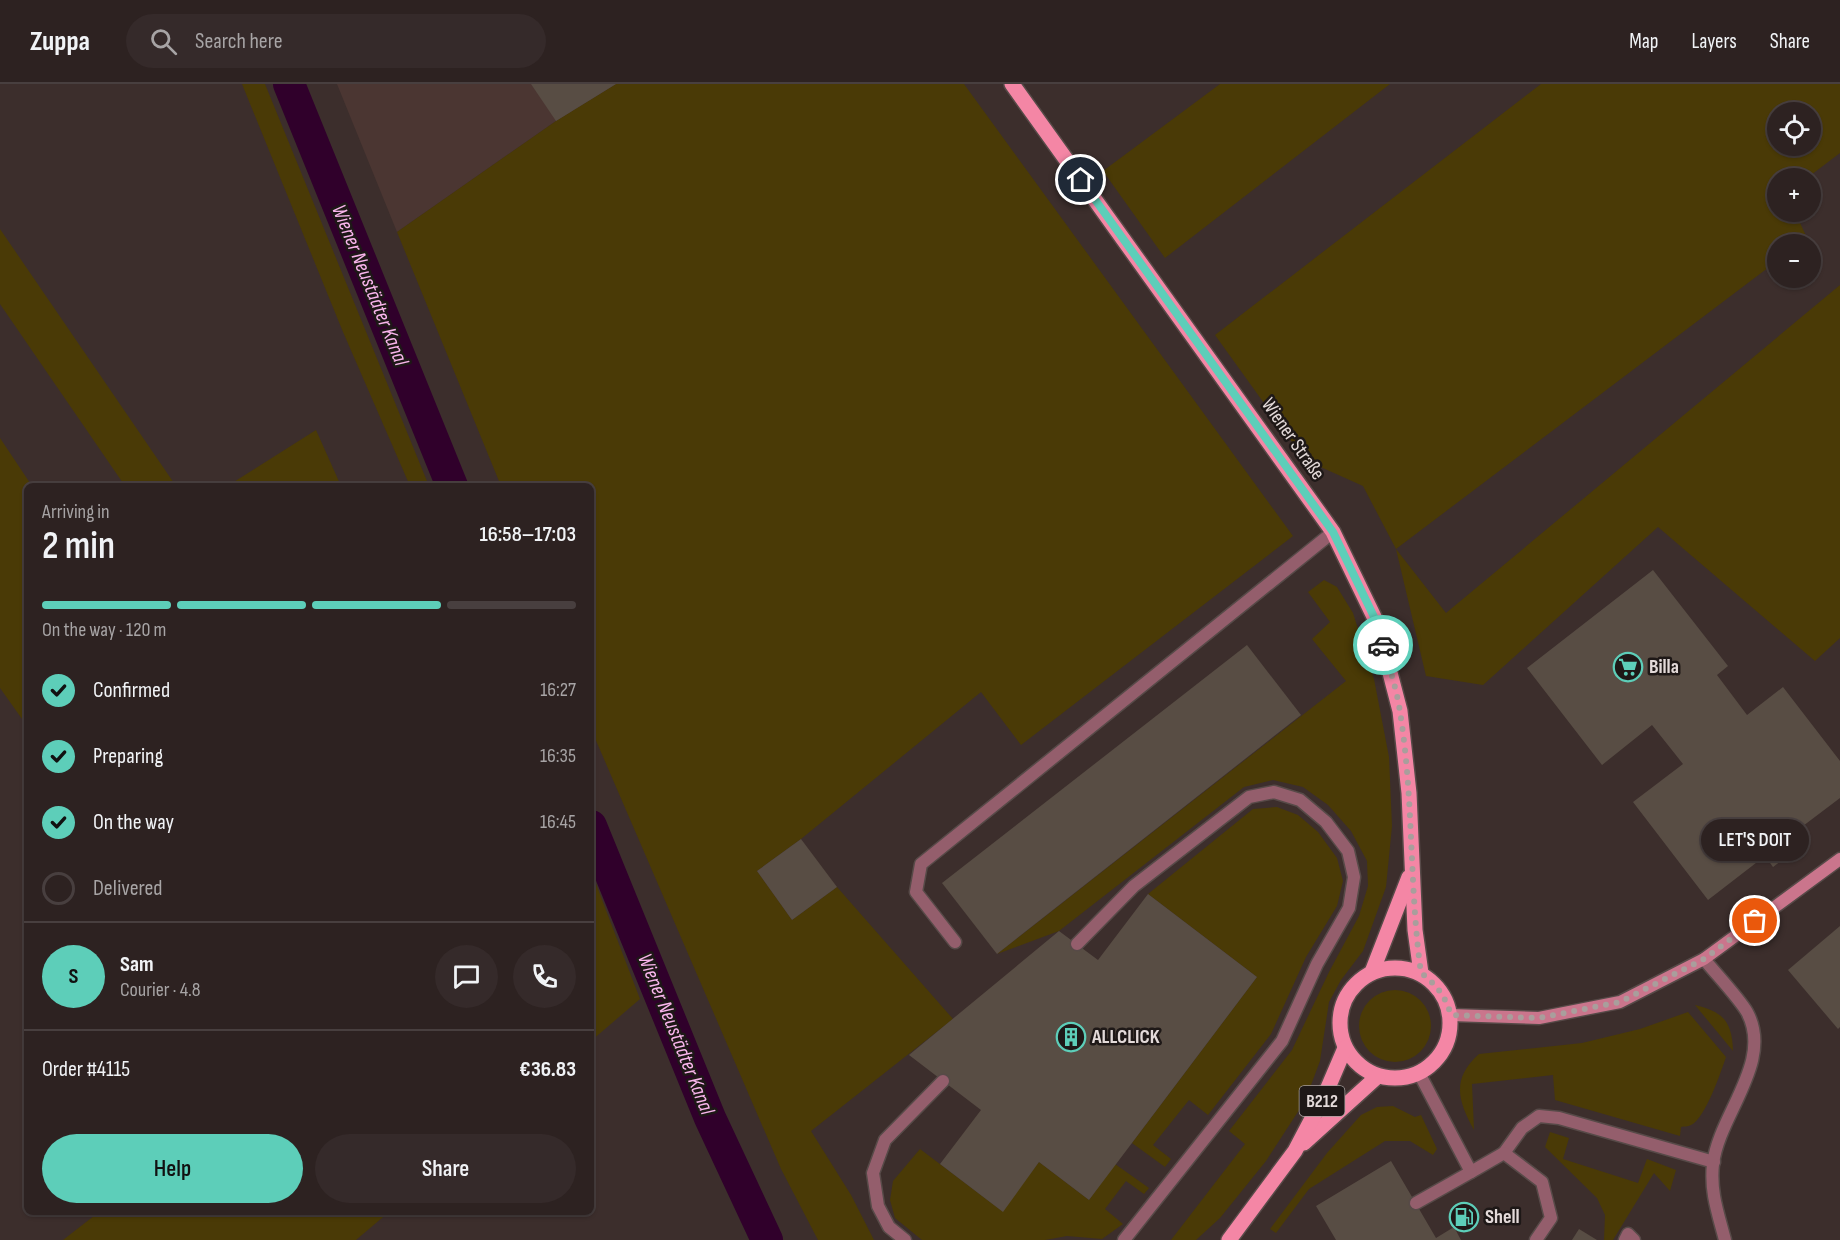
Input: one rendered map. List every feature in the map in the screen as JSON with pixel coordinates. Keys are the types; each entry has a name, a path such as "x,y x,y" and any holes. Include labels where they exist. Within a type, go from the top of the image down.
{"main road":[{"name":"Wiener Straße","path":"1012,84 1333,532 1377,623 1400,711 1409,793 1415,930 1421,973"},
{"path":"1451,1015 1539,1018 1620,1002 1704,959 1840,859"},
{"name":"Wiener Straße","path":"1345,1048 1339,1031 1340,1013 1346,996 1357,982 1372,972 1411,870"},
{"path":"1372,972 1397,967 1421,973 1435,984 1445,998 1451,1015 1449,1038 1438,1059 1419,1073 1399,1079 1378,1077"},
{"name":"B212","path":"1229,1240 1295,1151 1327,1090 1345,1048 1359,1066 1378,1077 1295,1151"}],"street":[{"path":"955,942 916,892 921,864 1333,532"},
{"path":"1077,944 1134,886 1249,797 1274,792 1300,800 1326,822 1348,851 1354,877 1349,908 1317,964 1282,1041 1124,1240"},
{"path":"1704,959 1747,1013 1756,1044 1748,1076 1725,1123 1714,1162 1713,1196 1725,1240"},
{"path":"1419,1073 1471,1172"},
{"path":"905,1240 889,1227 878,1206 873,1173 885,1140 943,1081"},
{"path":"1416,1203 1504,1153 1522,1128 1539,1116 1559,1118 1714,1162"},
{"path":"1504,1153 1542,1182 1551,1218 1536,1240"},
{"path":"1625,1240 1628,1234 1634,1240"}],"shaded area":[{"path":"242,84 265,84 428,483 409,483 343,332"},
{"path":"337,84 616,84 556,121 397,232"},
{"path":"616,84 964,84 1293,536 1021,745 981,692 801,839 757,871 792,920 837,887 953,1019 811,1131 851,1195 874,1240 818,1240 781,1169 594,736 594,483 500,483 397,232 556,121"},
{"path":"1220,84 1390,84 1165,258 1103,171"},
{"path":"1541,84 1840,84 1840,153 1820,168 1767,168 1767,222 1800,222 1805,234 1767,234 1767,269 1396,549 1363,486 1305,460 1215,335"},
{"path":"0,229 174,483 123,483 0,304"},
{"path":"1840,285 1840,638 1815,661 1658,527 1483,685 1426,676 1396,549 1446,613"},
{"path":"316,430 340,483 232,483"},
{"path":"0,438 30,483 24,483 24,722 0,688"},
{"path":"1324,580 1337,587 1353,613 1374,679 1389,757 1392,826 1386,887 1363,951 1341,980 1329,1002 1320,1061 1305,1101 1266,1161 1220,1218 1196,1240 1171,1240 1245,1144 1229,1131 1292,1050 1359,916 1368,886 1367,861 1351,831 1328,805 1303,787 1273,780 1244,787 1059,931 997,954 1346,681 1312,639 1330,622 1308,592"},
{"path":"1277,807 1298,815 1318,832 1337,858 1343,881 1337,906 1306,957 1271,1034 1208,1115 1189,1100 1153,1145 1171,1159 1165,1167 1132,1143 1257,977 1148,894 1253,809"},
{"path":"594,879 640,999 594,1038"},
{"path":"1402,990 1421,1000 1429,1012 1431,1026 1429,1040 1421,1052 1409,1060 1388,1062 1369,1052 1361,1040 1359,1019 1369,1000 1381,992"},
{"path":"1695,1005 1720,1015 1731,1033 1733,1051"},
{"path":"1688,1012 1726,1057 1702,1114 1691,1125 1681,1127 1680,1136 1555,1100 1553,1075 1472,1084 1474,1130 1468,1119 1461,1100 1461,1081 1470,1063 1479,1054 1582,1043 1640,1029"},
{"path":"1393,1106 1415,1117 1421,1115 1437,1149 1433,1155 1410,1141 1385,1141 1309,1189 1276,1233 1270,1229 1327,1153 1361,1115 1377,1107"},
{"path":"1550,1132 1569,1138 1563,1159 1638,1183 1647,1159 1676,1170 1670,1191 1654,1173 1613,1240 1604,1240 1605,1215 1597,1198 1545,1147"},
{"path":"920,1149 1002,1211 1039,1162 1089,1200 1115,1164 1149,1188 1144,1194 1126,1181 1105,1209 1123,1224 1102,1239 1067,1236 1045,1240 922,1240 895,1218 890,1200 893,1181"},
{"path":"95,1215 385,1215 356,1240 63,1240"}],"building":[{"path":"531,84 616,84 556,121"},
{"path":"1653,570 1728,666 1717,675 1747,715 1783,687 1840,761 1840,798 1799,829 1808,841 1773,867 1765,856 1708,900 1633,802 1683,764 1652,725 1602,765 1527,668"},
{"path":"1247,645 1301,715 997,954 942,883"},
{"path":"801,839 837,887 792,920 757,871"},
{"name":"ALLCLICK","path":"1148,894 1257,977 1089,1200 1039,1162 1003,1212 940,1164 981,1110 909,1055 1059,931 1098,960"},
{"path":"1840,926 1840,1027 1838,1029 1788,970"},
{"path":"1391,1161 1436,1238 1454,1227 1461,1240 1336,1240 1316,1206"},
{"path":"1579,1229 1597,1240 1572,1240"}],"waterway":[{"name":"Wiener Neustädter Kanal","path":"289,84 451,483"},
{"name":"Wiener Neustädter Kanal","path":"594,833 710,1118 767,1240"}],"way so far":[{"path":"1383,645 1400,711 1409,793 1415,930 1421,973 1435,984 1445,998 1451,1015 1539,1018 1620,1002 1704,959 1755,921"}],"place":[{"name":"Billa","path":"1628,667"},
{"name":"LET'S DOIT","path":"1755,921"},
{"name":"ALLCLICK","path":"1071,1037"},
{"name":"Shell","path":"1464,1217"}],"route":[{"path":"1081,180 1333,532 1377,623 1383,645"}]}
